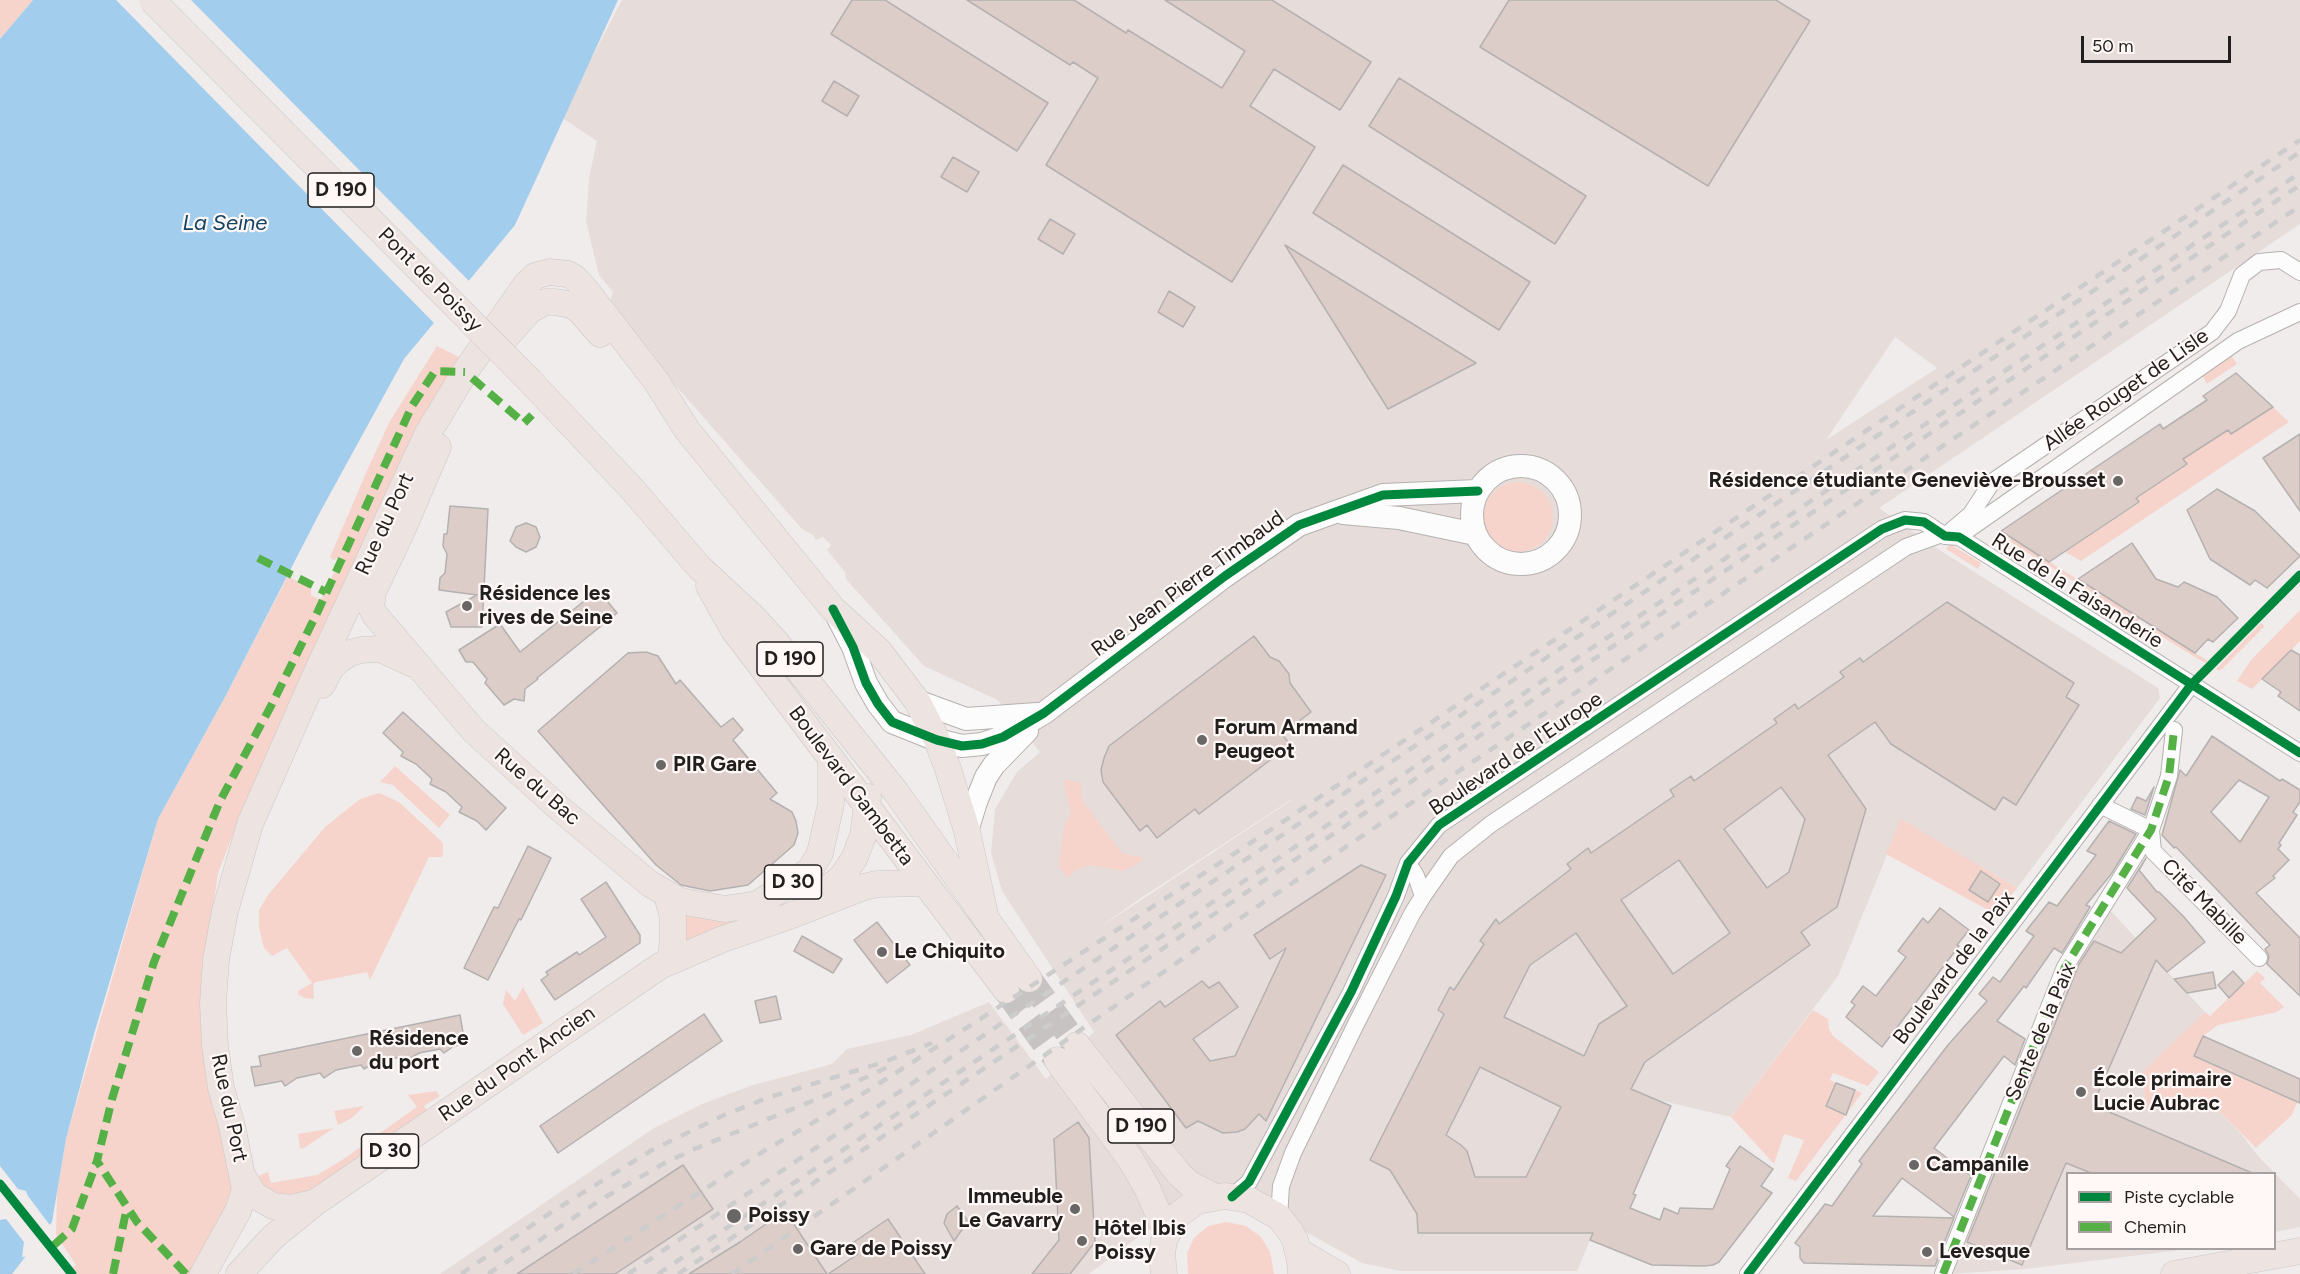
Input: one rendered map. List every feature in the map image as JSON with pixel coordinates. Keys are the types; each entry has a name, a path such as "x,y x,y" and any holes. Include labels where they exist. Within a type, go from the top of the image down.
{"main road":[{"name":"Pont de Poissy","path":"152,0 530,381 633,490 699,567"},
{"name":"Rue du Port","path":"203,1274 243,1201 245,1190 232,1126 221,1088 215,1046 213,1003 216,960 225,911 239,859 263,796 315,674 427,435 465,372 520,292 530,280 541,274 558,272 576,278 656,381 687,430"},
{"name":"Rue du Bac","path":"667,895 650,884 558,807 474,731 375,615 371,607 372,591 402,531 458,400 472,378 530,310 545,302 556,302 571,305 579,310 644,388 687,430"},
{"path":"687,430 833,609 879,651 917,701 937,740 967,831 986,919"},
{"name":"Boulevard Gambetta","path":"699,567 733,629 1006,990"},
{"name":"Boulevard Gambetta","path":"699,567 753,617 776,642 896,792 986,919"},
{"name":"Rue du Port","path":"263,796 331,668 339,660 361,650 380,649 419,667"},
{"name":"D 30","path":"667,895 693,905 725,909 757,904 810,870 820,853 831,804 831,761"},
{"name":"Rue du Pont Ancien","path":"790,916 841,878 859,849 868,806 870,761"},
{"name":"Rue du Pont Ancien","path":"239,1274 273,1237 316,1202 670,960 864,886 925,883"},
{"path":"667,895 673,918 670,960"},
{"name":"D 190","path":"986,919 1029,979"},
{"name":"D 190","path":"1167,1233 1147,1188 1067,1052 1179,1174 1190,1184 1223,1197"},
{"name":"D 30","path":"243,1178 254,1195 273,1206 291,1208 316,1202"},
{"path":"1164,1274 1162,1254 1167,1233 1178,1215 1185,1208 1204,1198 1223,1197 1248,1200 1279,1217 1290,1230 1300,1262 1336,1274"},
{"path":"2174,1274 2300,1251"}],"street":[{"name":"Allée Rouget de Lisle","path":"1943,536 1971,514 1992,482 2212,332 2228,311 2242,275 2259,262 2281,260 2300,272"},
{"name":"Allée Rouget de Lisle","path":"1943,536 1994,510 2238,341 2300,312"},
{"path":"1516,465 1532,466 1547,472 1566,494 1570,507 1571,519 1563,542 1545,559 1525,564 1504,562 1492,555 1482,546 1475,534 1472,519 1473,505 1478,491 1488,478 1516,465"},
{"name":"Rue Jean Pierre Timbaud","path":"833,609 853,647 866,683 892,722 937,740 962,746 982,744 1003,737 1044,713 1225,576 1299,525 1383,495 1478,491"},
{"name":"Rue Jean Pierre Timbaud","path":"1336,512 1399,518 1475,534"},
{"name":"Boulevard de l'Europe","path":"1223,1197 1249,1182 1351,992 1396,896 1408,863 1439,825 1882,529 1905,520 1924,522 1943,536"},
{"name":"Rue de la Faisanderie","path":"1943,536 2300,753"},
{"name":"Boulevard de l'Europe","path":"1279,1217 1281,1186 1293,1153 1412,914 1451,856 1491,824 1906,547 1943,536"},
{"name":"Boulevard de la Paix","path":"1748,1274 2191,685"},
{"path":"917,701 966,718 1044,713"},
{"name":"Rue Jean Pierre Timbaud","path":"967,831 975,802 994,765 1044,713"},
{"name":"Sente de la Paix","path":"1942,1274 2065,967 2151,830 2169,776 2174,730"},
{"path":"2100,805 2151,830"},
{"name":"Cité Mabille","path":"2151,830 2153,851 2259,958"},
{"path":"1408,863 1416,876 1423,896"},
{"path":"1396,896 1401,909 1412,914"},
{"path":"1351,992 1356,999 1356,1024"}],"shaded area":[{"path":"0,0 33,0 0,39"},
{"path":"622,0 2300,0 2300,224 1879,508 1938,549 2158,688 2160,698 2017,888 1901,820 1838,976 1731,1117 1650,1098 1577,1271 1400,1271 1362,1263 1213,1181 1089,1274 827,1274 802,1238 749,1274 440,1274 654,1128 702,1104 750,1086 832,1064 847,1049 911,1035 989,1002 1046,1079 1094,1032 1002,891 991,853 995,809 1017,772 1040,752 998,700 924,666 846,579 845,572 827,550 831,545 823,537 816,540 813,535 802,529 608,309 613,292 599,275 586,221 589,178 597,141 561,117","holes":["1895,337 1937,368 1826,440","1292,800 1096,930 1135,902"]},
{"path":"437,346 463,359 263,785 249,794 218,873 204,967 222,1139 233,1197 198,1274 77,1274 73,1267 76,1265 56,1235 57,1194 66,1139 158,819 288,576 308,587 311,595 321,600 342,556 334,560 330,557 369,466 390,421"},
{"path":"2231,355 2237,364 2207,384 2202,375"},
{"path":"2273,407 2289,422 2081,561 2065,552 2139,503 2136,498 2183,459 2228,430 2232,434"},
{"path":"1518,482 1531,485 1543,492 1550,504 1553,517 1550,530 1543,542 1531,549 1518,552 1505,549 1493,542 1486,530 1483,517 1486,504 1493,492 1505,485"},
{"path":"2012,538 2096,591 2094,594 2009,541"},
{"path":"1950,544 1981,563 1978,569 1946,549"},
{"path":"2101,594 2140,619 2137,622 2099,598"},
{"path":"2300,610 2300,641 2252,689 2237,681 2251,660"},
{"path":"2261,623 2265,626 2220,671 2216,669"},
{"path":"2155,628 2208,661 2206,663 2198,659 2153,631"},
{"path":"395,766 450,815 439,828 393,785 380,782"},
{"path":"1063,779 1081,783 1084,803 1123,854 1141,857 1143,860 1124,871 1089,865 1076,870 1068,878 1059,868 1064,827 1071,812"},
{"path":"379,793 399,802 440,840 443,844 442,857 429,857 370,980 367,972 316,982 313,984 314,999 304,998 298,994 298,991 312,983 287,948 272,956 264,948 259,927 259,910 268,895 325,827 360,799"},
{"path":"1901,819 2017,888 1997,915 1886,854"},
{"name":"École primaire Lucie Aubrac","path":"2106,906 2205,1012 2135,1080 2143,1087 2147,1109 2205,1097 2274,1172 2066,1172 2066,1250 2181,1250 2025,1269 1949,1274 2071,965"},
{"path":"685,916 730,920 731,924 685,942"},
{"path":"2257,971 2265,978 2260,983 2284,1007 2277,1012 2218,1025 2203,1036 2194,1056 2297,1102 2292,1115 2256,1148 2205,1097 2147,1109 2143,1087 2136,1087 2134,1080 2205,1012 2210,1016"},
{"path":"523,987 543,1023 523,1035 503,1004 506,990 515,1001"},
{"path":"1813,1010 1828,1019 1829,1029 1833,1036 1879,1072 1868,1086 1833,1073 1830,1080 1836,1083 1826,1107 1846,1114 1855,1090 1862,1093 1796,1181 1788,1178 1804,1140 1784,1134 1774,1164 1731,1117"},
{"path":"436,1091 440,1096 424,1106 430,1114 303,1194 292,1198 271,1196 258,1181 258,1176 268,1172 271,1183 317,1175 417,1107 408,1095"},
{"path":"364,1106 352,1118 338,1125 334,1111"},
{"path":"334,1128 304,1148 300,1149 298,1134"},
{"name":"École primaire Lucie Aubrac","path":"2276,1174 2300,1199 2300,1227 2276,1232"},
{"path":"1226,1222 1246,1226 1261,1237 1270,1252 1274,1274 1188,1274 1187,1253 1194,1238 1208,1226"}],"water":[{"name":"La Seine","path":"33,0 618,0 515,225 404,359 319,514 225,697 158,819 94,1034 66,1139 52,1222 12,1274 0,1274 0,39"}],"pier":[{"path":"116,0 191,0 471,283 436,325"},
{"path":"0,1166 18,1189 26,1191 52,1228 30,1256 22,1257 24,1242 6,1219 0,1220"}],"building":[{"path":"852,0 885,0 1048,103 1017,151 831,34"},
{"path":"967,0 1074,0 1126,33 1128,30 1222,88 1245,51 1165,0 1272,0 1371,62 1340,110 1274,69 1250,106 1315,147 1232,282 1046,165 1098,78 1073,62 1070,65"},
{"path":"1509,0 1776,0 1810,21 1708,186 1480,47"},
{"path":"1399,78 1586,196 1555,244 1369,126"},
{"path":"834,81 859,96 847,116 822,101"},
{"path":"953,157 979,172 967,192 941,177"},
{"path":"1343,165 1530,282 1499,330 1313,213"},
{"path":"1050,219 1075,234 1063,254 1038,239"},
{"path":"1285,245 1476,363 1388,409"},
{"path":"1169,291 1195,307 1183,327 1158,312"},
{"name":"Résidence étudiante Geneviève-Brousset","path":"2236,373 2273,407 2231,434 2228,430 2183,459 2187,464 2136,498 2139,502 2049,562 2001,531 2160,424 2163,429 2207,400 2203,396"},
{"path":"2300,434 2300,511 2263,458"},
{"path":"2217,489 2255,511 2300,556 2267,588 2255,580 2250,585 2210,559 2187,510"},
{"path":"450,506 488,509 482,627 451,627 446,612 477,595 439,590 440,578 445,573 447,554 443,546 444,534 447,534"},
{"name":"Résidence les rives de Seine","path":"526,523 536,527 540,537 536,547 526,552 510,541 516,527"},
{"path":"2132,543 2156,579 2178,587 2184,582 2217,597 2238,618 2213,642 2208,639 2195,653 2078,579"},
{"path":"598,590 617,613 525,689 524,701 514,699 504,705 485,683 487,679 473,662 466,662 459,650 500,624 520,652"},
{"path":"1947,602 2074,683 2066,697 2079,705 2016,805 2003,797 1995,810 1891,744 1875,722 1828,755 1866,809 1837,907 1801,932 1810,945 1645,1062 1631,1089 1671,1106 1633,1194 1636,1195 1630,1208 1660,1220 1664,1208 1678,1214 1680,1208 1713,1209 1730,1169 1726,1166 1740,1146 1773,1169 1761,1186 1772,1193 1719,1262 1704,1266 1652,1265 1590,1240 1593,1233 1418,1233 1417,1214 1390,1170 1370,1160 1444,1014 1438,1010 1450,987 1454,990 1484,944 1480,941 1496,919 1499,924 1571,869 1567,864 1588,848 1591,853 1674,796 1670,790 1691,776 1694,781 1777,723 1774,719 1795,704 1798,709 1844,677 1840,672 1860,658 1863,662","holes":["1781,787 1805,819 1789,872 1767,888 1724,829","1679,860 1730,933 1673,974 1621,900","1576,933 1627,1006 1599,1024 1584,1056 1504,1017 1530,965","1480,1067 1561,1107 1526,1177 1475,1177 1467,1151 1446,1135"]},
{"name":"Forum Armand Peugeot","path":"1254,636 1270,657 1279,661 1289,674 1290,683 1311,712 1282,734 1290,745 1199,814 1195,809 1157,838 1147,825 1140,831 1103,782 1101,770 1109,746"},
{"path":"2291,650 2300,655 2300,711 2278,696 2281,692 2262,679"},
{"name":"PIR Gare","path":"646,652 658,656 676,684 680,680 721,727 733,718 743,730 733,740 777,793 770,799 792,812 796,821 798,833 794,845 748,885 710,891 681,885 656,865 538,731 628,653"},
{"path":"403,712 506,808 486,830 477,821 459,812 462,807 446,792 430,784 432,779 416,764 401,756 403,752 383,733"},
{"path":"2212,736 2280,781 2282,779 2300,790 2300,802 2293,812 2297,815 2279,843 2281,845 2278,849 2289,860 2273,876 2275,878 2256,893 2300,938 2300,996 2267,964 2269,956 2265,949 2270,945 2162,835 2180,770 2186,776","holes":["2239,780 2269,797 2240,842 2211,812"]},
{"path":"2154,787 2145,815 2131,809 2137,797 2146,801"},
{"path":"2109,821 2136,834 2112,873 2086,905 2090,907 2062,953 2054,948 2026,988 2024,986 1997,1021 2025,1039 2015,1065 2004,1056 1934,1148 1971,1176 1954,1217 1902,1178 1873,1216 1954,1218 1935,1266 1804,1263 1800,1258 1800,1247 1795,1243 1825,1204 1832,1206 1862,1164 1859,1161 1948,1045 1987,1001 1979,994 1993,977 2000,982 2034,936 2026,931 2049,902 2057,906 2096,855 2087,851"},
{"path":"528,846 551,858 488,980 464,968 494,907 498,908"},
{"path":"2146,858 2139,870 2205,942 2167,972 2156,960 2093,1105 2250,1172 2088,1172 2066,1163 2022,1265 1967,1242 2079,964 2094,941 2121,953 2156,919 2127,888"},
{"path":"1361,865 1386,875 1266,1121 1259,1114 1245,1129 1237,1132 1223,1133 1198,1121 1186,1128 1116,1035 1160,1001 1165,1007 1202,981 1209,988 1219,982 1238,1007 1193,1039 1210,1061 1235,1056 1286,948 1270,959 1254,935"},
{"path":"1981,871 2000,884 1988,902 1969,890"},
{"path":"606,882 640,935 640,943 555,1000 541,980 548,975 546,972 577,952 579,955 606,937 581,899"},
{"path":"1940,908 1969,930 1882,1047 1846,1017 1855,1005 1851,1002 1863,986 1876,996 1906,957 1898,951 1923,918 1928,923"},
{"name":"Le Chiquito","path":"877,922 910,965 887,983 854,940"},
{"path":"802,936 842,959 833,973 794,951"},
{"path":"2233,971 2244,983 2229,998 2218,985"},
{"path":"2213,972 2216,988 2187,993 2174,979"},
{"path":"776,996 781,1019 760,1023 755,1001"},
{"path":"704,1014 722,1041 558,1153 540,1126"},
{"name":"Résidence du port","path":"460,1015 465,1044 454,1046 444,1053 440,1049 419,1053 405,1062 401,1057 375,1062 364,1069 361,1065 336,1070 324,1078 320,1073 297,1078 285,1086 282,1081 255,1086 251,1067 261,1066 259,1056"},
{"path":"2203,1036 2300,1079 2300,1103 2194,1056"},
{"path":"1836,1083 1855,1090 1846,1115 1826,1106"},
{"name":"Immeuble Le Gavarry","path":"1078,1122 1089,1138 1095,1242 1070,1274 1032,1274 1059,1240 1054,1139"},
{"path":"683,1165 713,1209 615,1274 517,1274"},
{"path":"957,1206 968,1221 954,1241 944,1223 947,1214"},
{"path":"785,1211 827,1274 689,1274 740,1242"},
{"name":"Immeuble Le Gavarry","path":"888,1219 925,1274 828,1274 858,1254 851,1244"}],"tunnel":[{"path":"1029,979 1077,1045"},
{"path":"1006,990 1057,1060"}],"railway":[{"path":"573,1274 767,1149 856,1098 968,1027 1278,825 2300,140"},
{"path":"628,1274 2300,152"},
{"path":"658,1274 2300,173"},
{"path":"678,1274 2300,185"},
{"path":"732,1274 1252,910 2300,206"},
{"path":"461,1274 547,1215 652,1150 722,1116 767,1098 884,1062 932,1043"},
{"path":"488,1274 602,1199 663,1164 890,1066"}],"marked path":[{"path":"186,1274 137,1222 97,1161 112,1099 154,962 220,801 318,611 412,406 435,371 465,372"},
{"path":"472,378 524,423 532,415"},
{"path":"258,558 326,592"},
{"path":"1943,1274 2065,967 2151,830 2169,776 2174,730"},
{"path":"54,1245 72,1229 97,1161"},
{"path":"113,1274 127,1207"}],"cycle path":[{"path":"833,609 853,647 866,683 892,722 937,740 962,746 982,744 1003,737 1044,713 1225,576 1299,525 1383,495 1478,491"},
{"path":"1232,1197 1249,1182 1351,992 1396,896 1408,863 1439,825 1882,529 1905,520 1924,522 1945,536 1959,537 2300,753"},
{"path":"1748,1274 2191,685 2300,575"},
{"path":"0,1184 72,1274"}],"place":[{"name":"Résidence étudiante Geneviève-Brousset","path":"2118,481"},
{"name":"Résidence les rives de Seine","path":"467,606"},
{"name":"Forum Armand Peugeot","path":"1202,740"},
{"name":"PIR Gare","path":"661,765"},
{"name":"Le Chiquito","path":"882,952"},
{"name":"Résidence du port","path":"357,1051"},
{"name":"École primaire Lucie Aubrac","path":"2081,1092"},
{"name":"Campanile","path":"1914,1165"},
{"name":"Immeuble Le Gavarry","path":"1075,1209"},
{"name":"Poissy","path":"734,1216"},
{"name":"Hôtel Ibis Poissy","path":"1082,1241"},
{"name":"Gare de Poissy","path":"798,1249"},
{"name":"Levesque","path":"1927,1252"}]}
